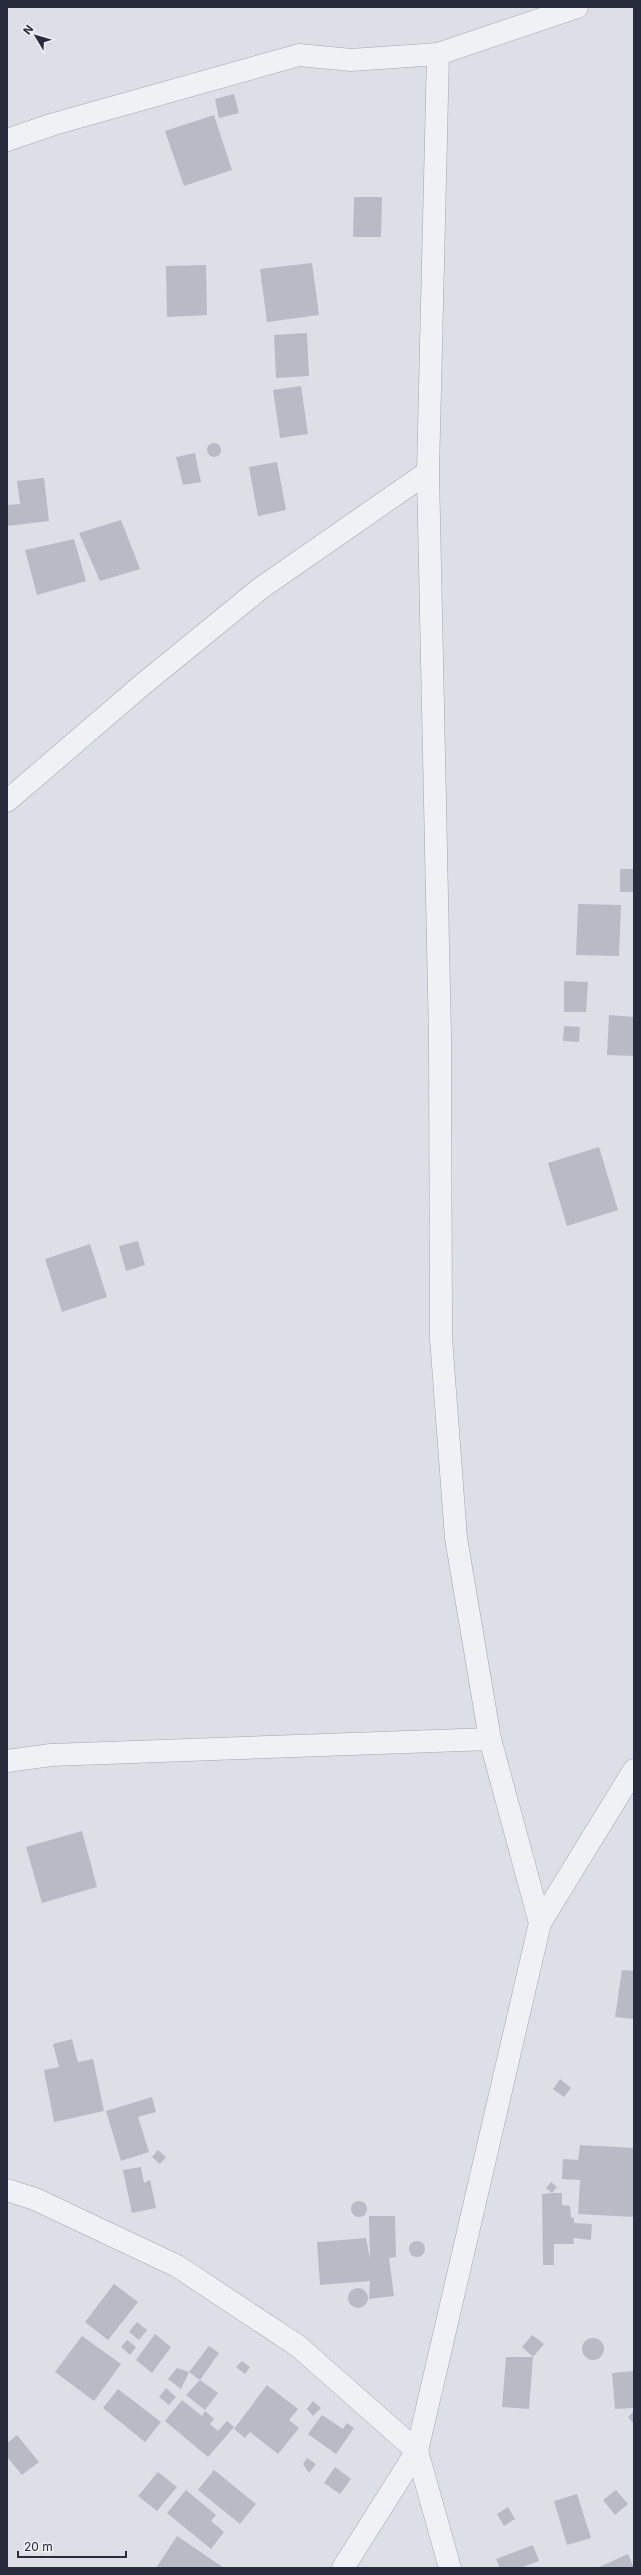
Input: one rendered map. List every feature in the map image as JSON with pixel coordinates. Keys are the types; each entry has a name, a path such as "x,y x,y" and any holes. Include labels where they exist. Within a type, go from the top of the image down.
{"street":[{"path":"7,140 54,124 299,55 351,60 438,54 577,7"},
{"path":"438,54 428,472 440,1038 441,1338 456,1538 490,1739 540,1923"},
{"path":"7,801 142,685 261,588 428,472"},
{"path":"7,1761 51,1755 490,1739"},
{"path":"344,2568 417,2451 540,1923 634,1770"},
{"path":"7,2190 35,2199 177,2266 298,2346 417,2451 450,2568"}],"building":[{"path":"234,94 239,113 219,118 215,99"},
{"path":"214,115 232,170 184,186 165,131"},
{"path":"354,197 382,197 381,237 353,237"},
{"path":"312,263 319,315 267,322 260,269"},
{"path":"206,265 207,315 167,317 166,266"},
{"path":"307,333 309,376 276,378 274,335"},
{"path":"301,386 308,434 280,438 273,390"},
{"path":"214,443 219,445 221,450 219,455 214,457 209,455 207,450 209,445"},
{"path":"195,453 201,482 183,485 176,457"},
{"path":"277,462 286,510 258,516 249,467"},
{"path":"44,478 49,521 7,526 7,505 20,504 17,481"},
{"path":"121,520 140,569 100,581 79,533"},
{"path":"74,539 86,581 37,595 25,550"},
{"path":"620,869 634,869 634,892 620,892"},
{"path":"578,904 621,905 619,956 576,955"},
{"path":"564,981 588,982 586,1012 564,1012"},
{"path":"609,1015 634,1017 634,1056 607,1055"},
{"path":"564,1026 580,1027 579,1042 563,1041"},
{"path":"599,1147 618,1210 567,1226 548,1163"},
{"path":"138,1241 145,1265 126,1271 119,1246"},
{"path":"90,1244 107,1297 62,1312 45,1259"},
{"path":"82,1831 97,1887 42,1903 26,1847"},
{"path":"622,1970 634,1971 634,2019 615,2017"},
{"path":"72,2039 78,2062 93,2059 104,2111 54,2122 44,2070 59,2067 53,2044"},
{"path":"560,2079 571,2088 564,2097 553,2089"},
{"path":"152,2097 156,2112 138,2117 149,2152 121,2161 106,2111"},
{"path":"580,2145 634,2148 634,2217 578,2214 580,2180 562,2179 563,2159 578,2160"},
{"path":"158,2150 166,2157 160,2164 152,2157"},
{"path":"141,2167 144,2183 150,2180 156,2208 132,2213 123,2170"},
{"path":"551,2182 557,2187 552,2193 546,2188"},
{"path":"562,2193 562,2205 570,2206 571,2218 574,2217 574,2223 592,2224 591,2240 573,2238 574,2244 554,2244 554,2265 543,2265 542,2194"},
{"path":"359,2201 366,2206 367,2209 362,2216 359,2217 352,2212 351,2209 356,2202"},
{"path":"369,2216 395,2216 396,2257 389,2258 394,2296 369,2299 370,2281 320,2285 317,2242 366,2238 370,2259"},
{"path":"417,2241 424,2246 425,2249 420,2256 417,2257 410,2252 409,2249 414,2242"},
{"path":"114,2284 138,2302 108,2340 85,2322"},
{"path":"358,2288 365,2291 368,2298 365,2305 358,2308 351,2305 348,2298 351,2291"},
{"path":"137,2322 147,2330 139,2340 129,2332"},
{"path":"155,2334 171,2347 152,2373 136,2360"},
{"path":"532,2335 544,2344 533,2357 522,2347"},
{"path":"82,2336 121,2364 94,2401 55,2372"},
{"path":"593,2338 597,2339 603,2345 603,2353 597,2359 593,2360 589,2359 583,2353 582,2349 583,2345 589,2339"},
{"path":"127,2340 136,2347 130,2355 121,2347"},
{"path":"209,2346 219,2353 200,2380 189,2372"},
{"path":"506,2357 533,2357 529,2409 502,2407"},
{"path":"242,2361 250,2367 245,2374 236,2367"},
{"path":"177,2368 189,2372 181,2389 168,2379"},
{"path":"634,2371 634,2408 615,2409 612,2373"},
{"path":"200,2380 218,2393 205,2410 186,2395"},
{"path":"267,2385 298,2409 289,2420 299,2428 278,2454 250,2432 245,2438 234,2429"},
{"path":"166,2388 176,2397 169,2405 159,2397"},
{"path":"118,2389 161,2422 145,2442 103,2408"},
{"path":"182,2400 202,2416 205,2411 214,2419 210,2424 218,2431 227,2421 234,2427 208,2457 165,2421"},
{"path":"313,2401 321,2408 313,2416 307,2409"},
{"path":"634,2411 634,2424 628,2417"},
{"path":"322,2415 343,2429 347,2423 354,2428 336,2454 308,2434"},
{"path":"17,2435 39,2462 22,2475 7,2457 7,2443"},
{"path":"307,2458 316,2464 309,2473 303,2464"},
{"path":"335,2467 351,2479 340,2494 324,2483"},
{"path":"214,2470 256,2504 240,2524 198,2490"},
{"path":"158,2472 177,2487 157,2511 138,2496"},
{"path":"186,2490 216,2515 211,2521 224,2532 211,2549 167,2513"},
{"path":"616,2490 628,2504 615,2515 603,2500"},
{"path":"577,2494 591,2538 567,2545 554,2501"},
{"path":"508,2507 515,2519 504,2526 497,2514"},
{"path":"177,2536 224,2568 156,2568"},
{"path":"533,2545 539,2561 520,2568 500,2568 496,2559"},
{"path":"628,2554 634,2568 597,2568"}]}
